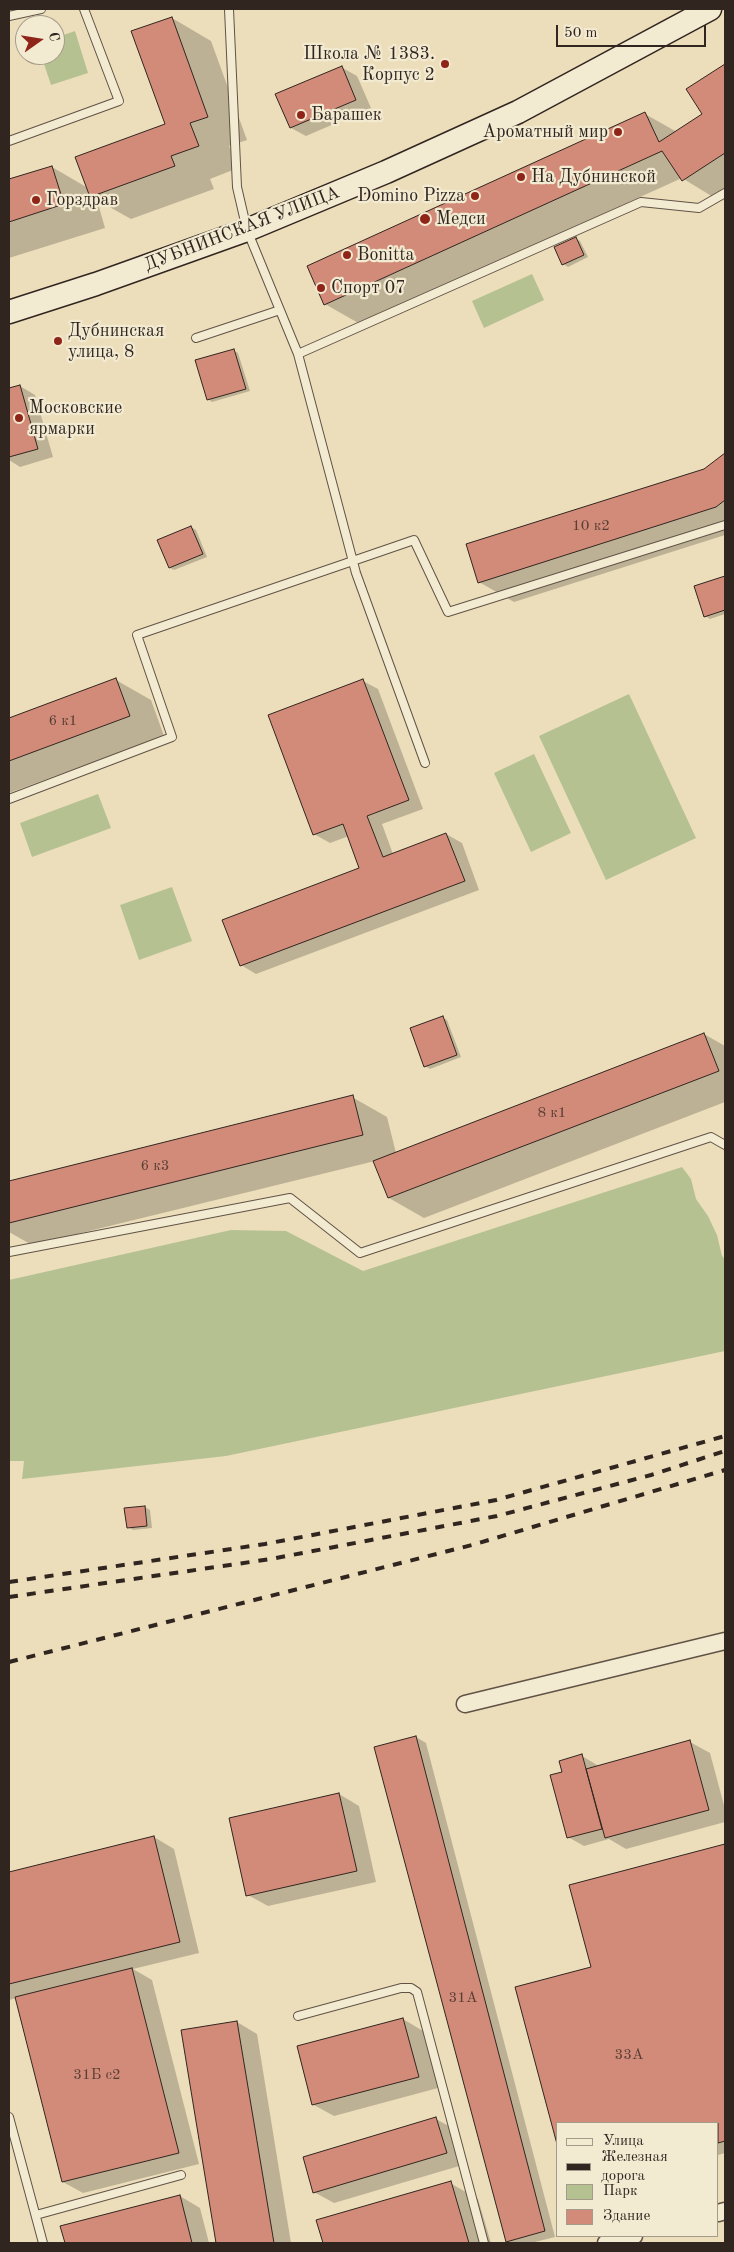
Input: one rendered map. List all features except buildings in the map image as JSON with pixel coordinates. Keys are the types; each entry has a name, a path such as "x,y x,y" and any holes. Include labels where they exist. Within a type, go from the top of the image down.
{"main road":[{"name":"ДУБНИНСКАЯ УЛИЦА","path":"9,312 96,284 247,230 386,172 518,112 710,9"}],"street":[{"path":"465,1704 725,1641"},
{"path":"606,2243 630,2237"}],"lane":[{"path":"9,16 40,9"},
{"path":"9,140 119,101 84,9"},
{"path":"229,9 237,187 247,230 298,354 353,561 424,763"},
{"path":"298,354 641,202 699,208 725,193"},
{"path":"196,338 280,310"},
{"path":"9,799 172,737 137,635 414,540 448,612 725,525"},
{"path":"9,1252 290,1198 360,1253 711,1137 725,1145"},
{"path":"298,2016 401,1988 411,1988 417,1992 484,2243"},
{"path":"9,2117 43,2243"},
{"path":"36,2215 181,2175"}],"green space":[{"path":"75,31 88,73 51,85 44,65 65,65 65,34"},
{"path":"532,274 544,300 484,328 472,301"},
{"path":"629,694 696,838 606,880 539,736"},
{"path":"534,754 571,833 531,852 494,773"},
{"path":"98,794 111,828 32,857 20,823"},
{"path":"172,887 192,941 139,960 120,905"},
{"path":"682,1167 691,1179 696,1199 708,1216 717,1235 722,1256 725,1259 725,1351 226,1456 22,1479 24,1461 9,1461 9,1280 231,1230 286,1231 363,1271"}],"railway":[{"path":"9,1582 265,1544 496,1500 725,1436"},
{"path":"9,1597 271,1559 497,1516 651,1475 725,1451"},
{"path":"9,1662 472,1545 725,1470"}],"place":[{"name":"Школа № 1383. Корпус 2","path":"445,64"},
{"name":"Барашек","path":"301,115"},
{"name":"Ароматный мир","path":"618,132"},
{"name":"На Дубнинской","path":"521,177"},
{"name":"Domino Pizza","path":"475,196"},
{"name":"Горздрав","path":"36,200"},
{"name":"Медси","path":"425,219"},
{"name":"Bonitta","path":"347,255"},
{"name":"Спорт 07","path":"321,288"},
{"name":"Дубнинская улица, 8","path":"58,341"},
{"name":"Московские ярмарки","path":"19,418"}]}
